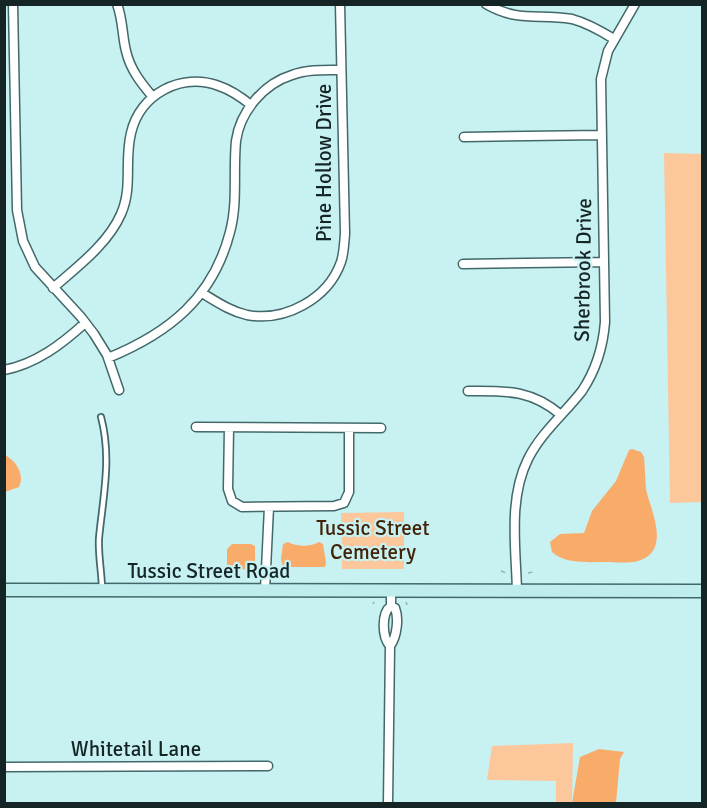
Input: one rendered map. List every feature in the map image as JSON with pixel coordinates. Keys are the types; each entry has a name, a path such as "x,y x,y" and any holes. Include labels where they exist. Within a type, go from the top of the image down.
{"main road":[{"name":"Tussic Street Road","path":"4,590 702,591"}],"street":[{"path":"117,4 128,58 138,78 152,96"},
{"name":"Pine Hollow Drive","path":"202,293 235,312 272,316 296,309 306,303 332,279 341,260 345,234 340,4"},
{"path":"486,4 519,17 573,20 596,28 614,39"},
{"name":"Sherbrook Drive","path":"517,591 516,512 518,488 525,467 535,447 589,378 601,350 605,322 602,79 608,51 635,4"},
{"path":"10,7 17,210 20,229 35,267 85,322 108,358 119,390"},
{"path":"108,358 159,333 187,310 207,286 230,234 235,197 236,141 242,120 251,105 264,91 290,75 316,70 341,70"},
{"path":"53,288 100,245 116,225 129,191 130,134 138,115 152,96 172,86 193,81 221,86 251,105"},
{"path":"4,114 14,114"},
{"path":"464,137 602,135"},
{"path":"463,264 604,262"},
{"path":"4,370 46,354 85,322"},
{"path":"468,391 519,392 542,400 561,415"},
{"path":"196,427 381,428"},
{"path":"230,428 228,489 232,501 242,507 334,506 344,503 349,492 349,428"},
{"path":"265,590 269,507"},
{"path":"388,804 390,646 395,636 397,612 391,606 391,591"},
{"name":"Whitetail Lane","path":"4,767 268,766"}],"lane":[{"path":"100,417 104,430 107,464 99,549 102,591"}],"path":[{"path":"501,572 506,573"},
{"path":"528,573 533,572"}],"green space":[{"path":"664,153 702,154 702,502 670,503"},
{"name":"Tussic Street Cemetery","path":"404,512 404,569 342,569 341,513"},
{"path":"573,743 572,803 556,803 556,781 487,780 492,746"}],"shaded area":[{"path":"629,450 641,452 644,457 646,489 656,528 655,547 650,554 633,562 584,562 557,556 552,552 550,542 560,534 584,533 592,511 616,481"},
{"path":"5,455 16,464 21,482 19,487 5,492"},
{"path":"288,542 299,546 319,542 323,544 325,567 283,567 281,559 283,544"},
{"path":"232,544 255,546 255,564 252,569 232,570 227,567 227,549"},
{"path":"599,749 624,752 620,759 616,803 572,803 580,757"}]}
